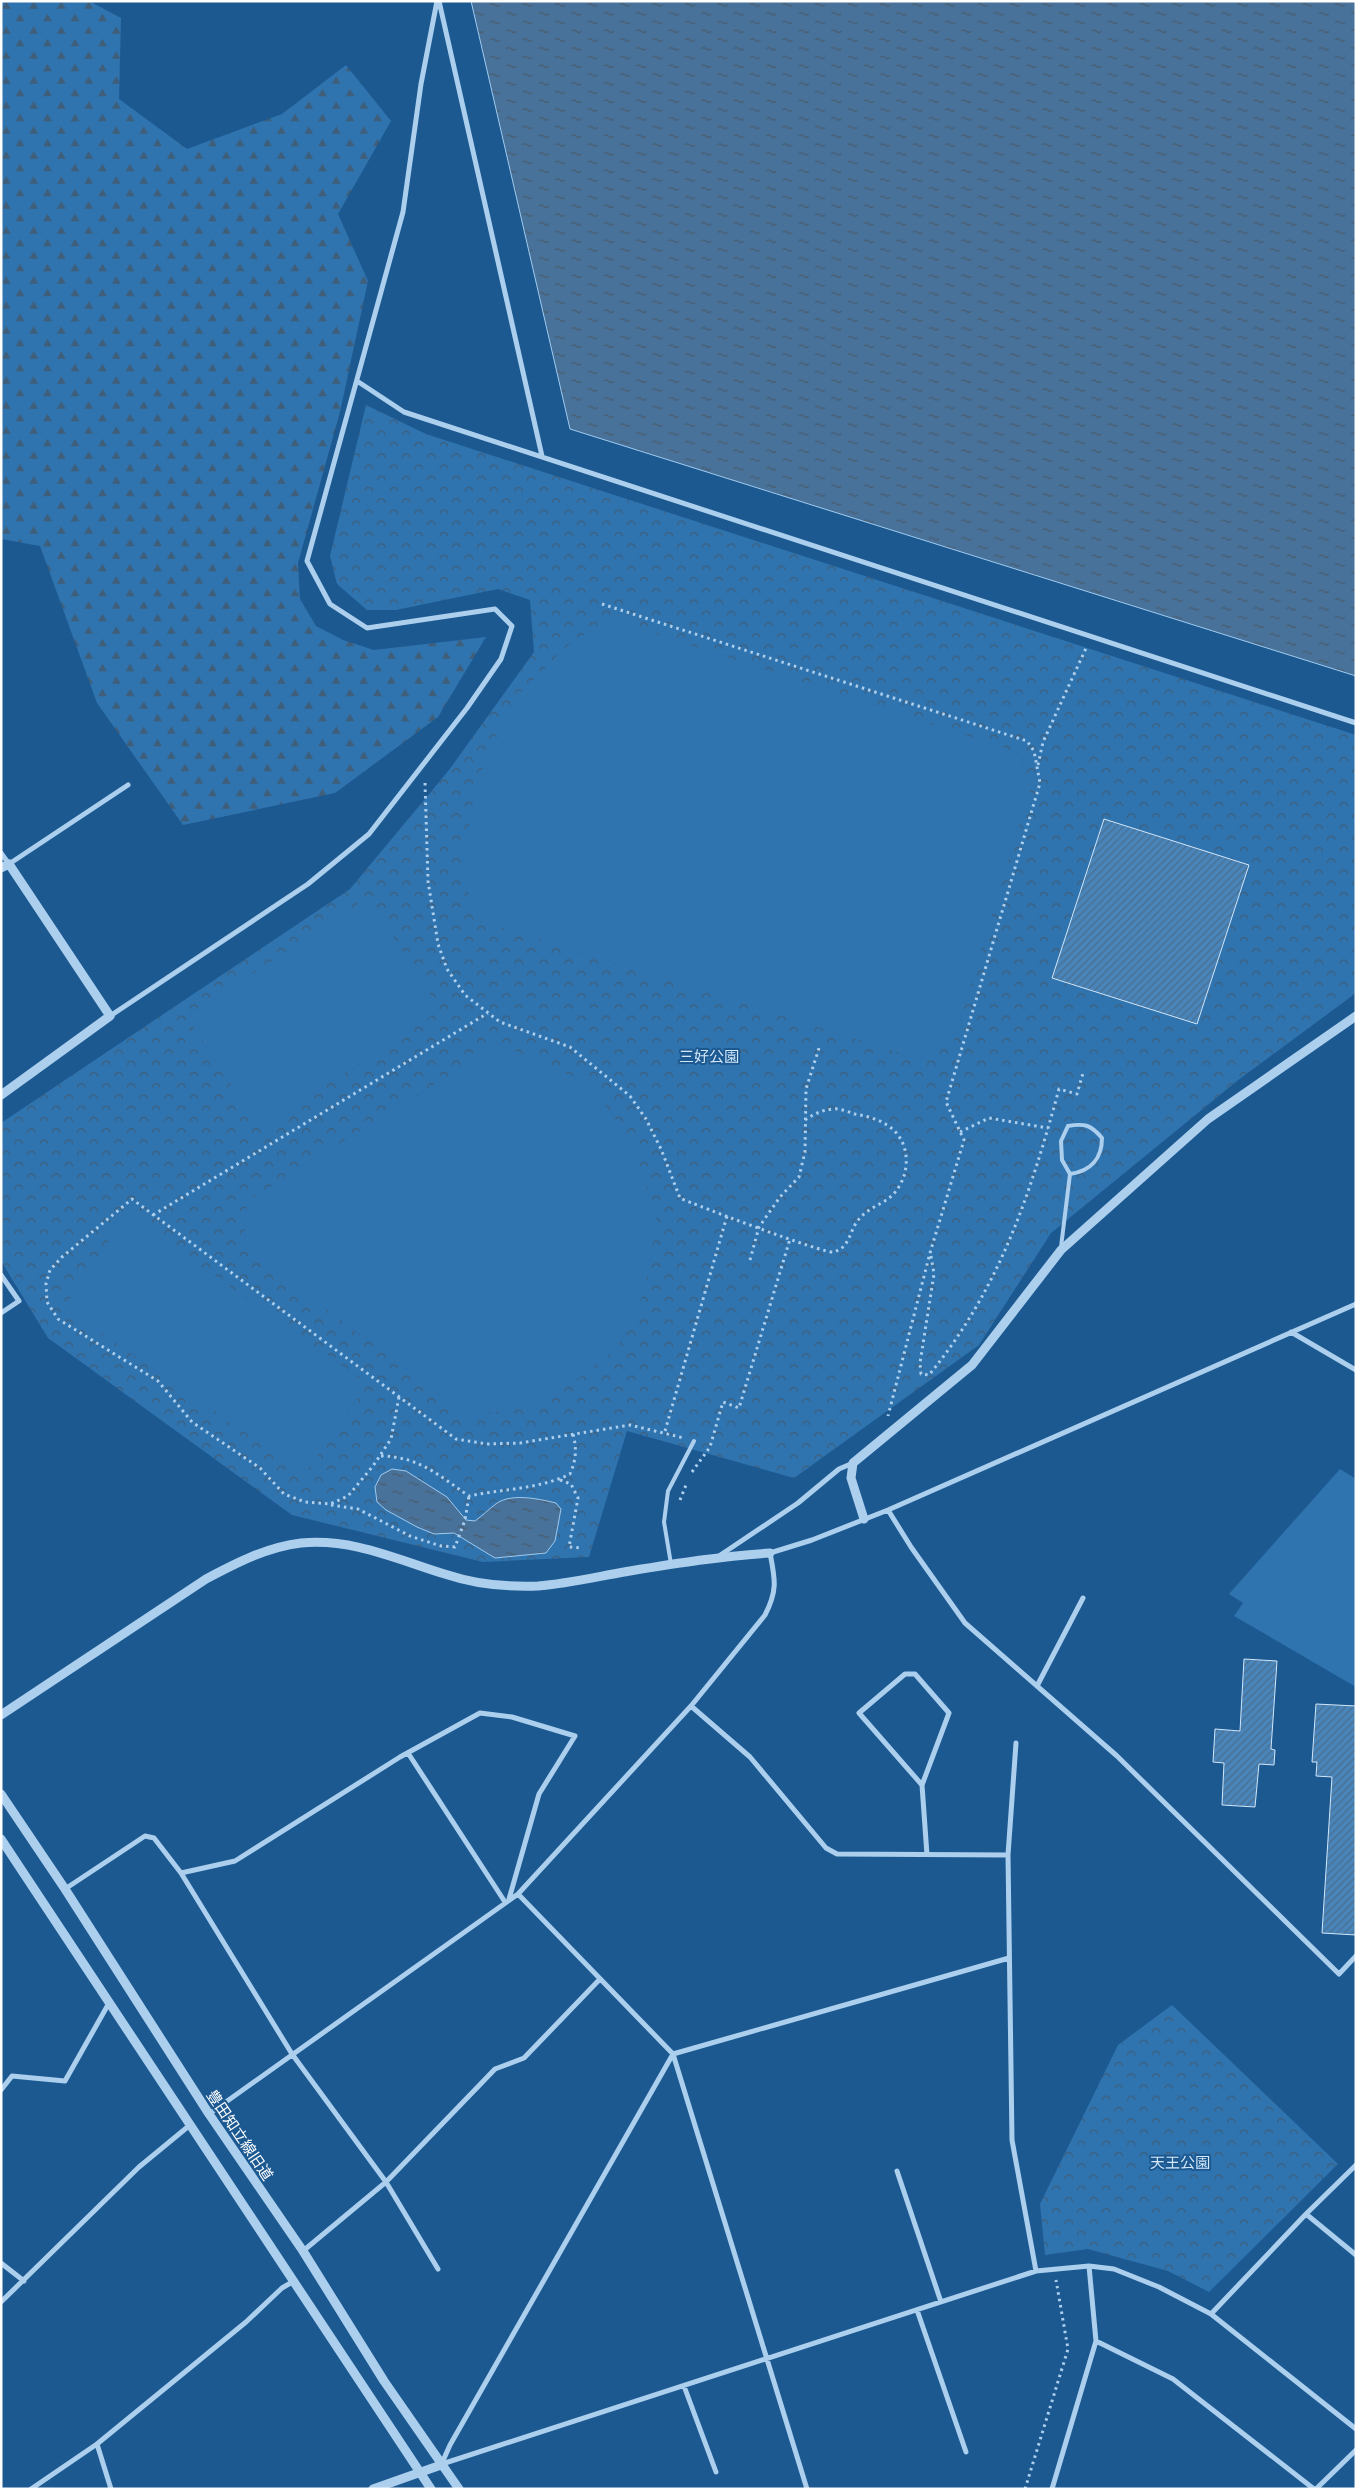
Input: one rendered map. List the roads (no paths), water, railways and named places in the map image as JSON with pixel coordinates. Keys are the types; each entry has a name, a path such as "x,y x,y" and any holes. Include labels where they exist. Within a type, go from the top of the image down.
{"street":[{"path":"1,1095 110,1016 308,884 340,860 369,834 501,659 512,626 495,609 366,628 330,604 307,561 403,212 421,84 438,1"},
{"path":"438,1 542,456"},
{"path":"357,382 404,412 1356,723"},
{"path":"5,866 128,785"},
{"path":"1,853 5,866 110,1016"},
{"path":"719,1556 798,1503 840,1469 853,1463 972,1365 1061,1250 1208,1119 1356,1016"},
{"path":"1,1275 19,1302 1,1313"},
{"path":"1,1715 206,1579 241,1560 276,1548 300,1543 344,1544 378,1550 449,1576 501,1584 538,1586 719,1556 770,1553 812,1540 888,1510 1356,1304"},
{"path":"1291,1332 1356,1370"},
{"path":"853,1463 851,1478 864,1519"},
{"path":"888,1510 910,1547 966,1623 1117,1756 1339,1974 1356,1956"},
{"path":"209,2114 518,1894 691,1706 765,1615 773,1599 776,1584 770,1553"},
{"path":"1036,1686 1083,1598"},
{"path":"922,1785 859,1713 904,1674 915,1674 949,1713 922,1785 927,1855"},
{"path":"691,1706 750,1757 826,1848 837,1854 1008,1855"},
{"path":"181,1873 235,1861 408,1753 480,1713 512,1717 575,1736 539,1794 507,1901"},
{"path":"1016,1743 1008,1855 1012,2140 1036,2271"},
{"path":"408,1753 507,1901"},
{"name":"豊田知立線旧道","path":"1,1794 65,1889 209,2114 303,2251 384,2381 459,2489"},
{"path":"65,1889 145,1836 154,1838 181,1873 292,2054 386,2182 438,2269"},
{"path":"1,1839 421,2471 431,2489"},
{"path":"518,1894 673,2054 807,2489"},
{"path":"441,2464 450,2445 673,2054 1009,1958"},
{"path":"303,2251 386,2182 494,2069 524,2058 600,1979"},
{"path":"1,2090 12,2076 65,2081 109,2002"},
{"path":"1,2302 139,2167 191,2125"},
{"path":"1211,2314 1306,2214 1356,2165"},
{"path":"897,2171 940,2302"},
{"path":"1306,2214 1356,2255"},
{"path":"1,2263 24,2281"},
{"path":"1052,2489 1096,2341 1089,2266"},
{"path":"373,2489 441,2464 1036,2271 1089,2266 1123,2272 1159,2287 1211,2314 1356,2429"},
{"path":"31,2489 97,2444 246,2322 282,2288 294,2280"},
{"path":"917,2310 966,2452"},
{"path":"1096,2341 1173,2379 1315,2489 1356,2450"},
{"path":"684,2386 716,2472"},
{"path":"97,2444 111,2489"}],"lane":[{"path":"1061,1250 1070,1174 1062,1160 1061,1141 1068,1126 1082,1123 1093,1127 1102,1138 1102,1151 1096,1163 1084,1170 1070,1174"},
{"path":"671,1564 664,1522 668,1491 694,1441"}],"water":[{"path":"471,1 1356,1 1356,676 570,429"},
{"path":"392,1469 406,1471 447,1497 466,1520 475,1521 497,1503 511,1498 526,1498 556,1503 561,1509 555,1541 546,1553 495,1558 454,1533 434,1534 417,1527 386,1510 377,1502 375,1487 381,1475"}],"park label":[{"name":"三好公園","path":"709,1056"},
{"name":"天王公園","path":"1180,2162"}]}
